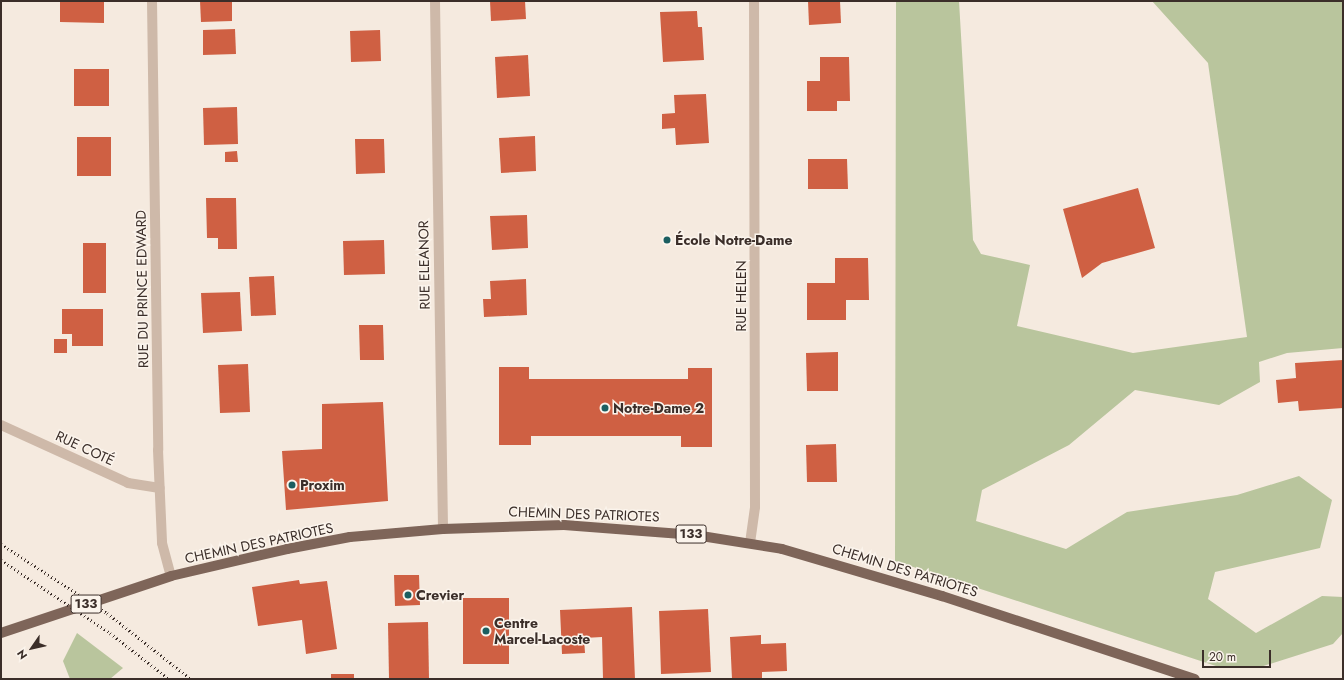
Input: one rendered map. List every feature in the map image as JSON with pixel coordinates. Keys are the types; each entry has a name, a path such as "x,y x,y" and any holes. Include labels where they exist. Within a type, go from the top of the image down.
{"main road":[{"name":"CHEMIN DES PATRIOTES","path":"171,576 350,537 443,529 564,525 695,535 750,543 884,578 1196,679"},
{"name":"133","path":"1,633 171,576"}],"street":[{"name":"RUE DU PRINCE EDWARD","path":"152,1 160,488 162,543 171,576"},
{"name":"RUE ELEANOR","path":"435,1 443,529"},
{"name":"RUE HELEN","path":"750,543 755,507 754,1"},
{"name":"RUE COTÉ","path":"1,425 128,483 160,488"}],"green space":[{"path":"896,1 959,1 973,240 981,254 1030,265 1017,326 1133,353 1247,337 1208,63 1152,1 1343,1 1343,348 1287,353 1259,362 1260,382 1219,405 1135,390 1069,445 982,490 976,521 1066,549 1127,512 1237,495 1299,476 1332,500 1320,548 1215,572 1208,599 1256,633 1322,596 1343,597 1343,633 1333,644 1257,668 1216,666 895,561"},
{"path":"77,633 123,668 110,679 70,679 63,661"}],"building":[{"path":"60,1 104,1 104,23 60,22"},
{"path":"200,1 232,1 232,21 201,22"},
{"path":"490,1 525,1 526,19 491,21"},
{"path":"808,1 840,1 841,23 809,25"},
{"path":"697,11 698,27 702,27 704,60 663,62 660,12"},
{"path":"235,29 236,54 203,55 203,30"},
{"path":"380,30 381,61 351,62 350,31"},
{"path":"528,55 530,96 497,98 495,57"},
{"path":"820,57 849,57 850,101 837,101 837,111 807,111 807,81 820,81"},
{"path":"74,69 109,69 109,106 74,106"},
{"path":"706,94 709,143 676,145 675,128 662,129 662,114 675,113 674,95"},
{"path":"237,107 238,144 204,145 203,108"},
{"path":"535,136 536,171 501,173 499,138"},
{"path":"77,137 111,137 111,176 77,176"},
{"path":"355,139 384,139 385,173 356,174"},
{"path":"237,151 238,162 225,162 225,152"},
{"path":"808,159 847,159 848,189 808,189"},
{"path":"1138,188 1155,248 1102,263 1082,278 1063,209"},
{"path":"206,198 236,198 237,249 218,249 218,238 207,238"},
{"path":"527,215 528,248 492,250 490,216"},
{"path":"384,240 385,274 344,275 343,241"},
{"path":"83,243 106,243 106,293 83,293"},
{"path":"835,258 868,258 869,300 846,300 846,320 807,320 807,283 835,283"},
{"path":"274,276 276,315 251,316 249,277"},
{"path":"526,279 527,315 484,317 483,299 491,299 490,281"},
{"path":"240,292 242,331 203,333 201,293"},
{"path":"62,309 103,309 103,346 72,346 72,334 62,334"},
{"path":"359,325 383,325 384,360 360,360"},
{"path":"54,339 67,339 67,353 54,353"},
{"path":"838,352 838,391 807,391 806,353"},
{"path":"1343,360 1343,408 1299,411 1298,401 1278,403 1276,380 1296,378 1295,363"},
{"path":"248,364 250,412 220,413 218,365"},
{"name":"Notre-Dame 2","path":"499,367 529,367 529,379 688,379 688,368 712,368 712,447 681,447 681,436 531,436 531,445 499,445"},
{"path":"383,402 388,501 286,510 282,451 322,449 322,404"},
{"path":"836,444 837,482 807,482 806,445"},
{"path":"394,575 419,575 420,605 395,606"},
{"path":"299,580 300,584 327,581 337,649 306,654 302,620 258,626 252,587"},
{"name":"Centre Marcel-Lacoste","path":"463,598 509,598 509,664 463,664"},
{"path":"632,607 635,679 603,679 602,637 584,638 585,653 562,654 560,610"},
{"path":"708,609 711,672 661,674 659,611"},
{"path":"428,622 429,679 389,679 388,623"},
{"path":"761,635 761,644 786,643 787,671 762,672 762,679 732,679 730,637"},
{"path":"331,674 354,674 354,679 331,679"}],"railway":[{"path":"1,544 107,613 191,679"},
{"path":"1,560 110,633 169,679"}],"place":[{"name":"École Notre-Dame","path":"667,240"},
{"name":"Notre-Dame 2","path":"605,408"},
{"name":"Proxim","path":"292,485"},
{"name":"Crevier","path":"408,595"},
{"name":"Centre Marcel-Lacoste","path":"486,631"}]}
